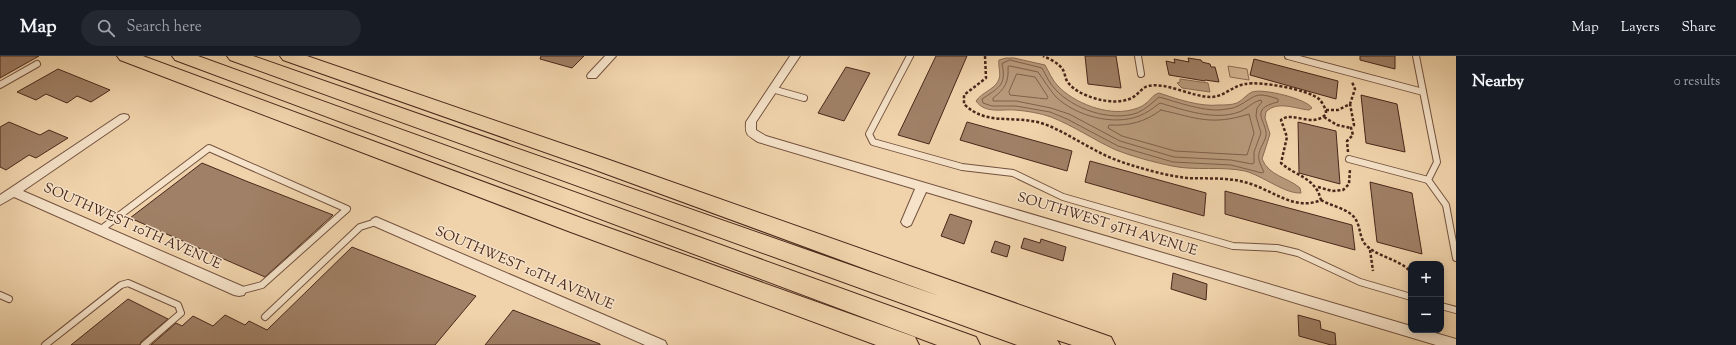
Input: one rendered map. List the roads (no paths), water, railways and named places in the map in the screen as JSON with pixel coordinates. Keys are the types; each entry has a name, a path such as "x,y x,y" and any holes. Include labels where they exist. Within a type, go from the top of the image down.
{"highway":[{"path":"126,56 522,205 906,345"},
{"path":"180,56 967,345"},
{"path":"236,56 1047,345"},
{"path":"278,56 297,59 590,160 1102,345"}],"street":[{"path":"592,76 611,56"},
{"path":"772,89 794,56"},
{"name":"SOUTHWEST 9TH AVENUE","path":"772,89 752,119 750,125 751,132 757,137 767,141 1456,345"},
{"path":"0,201 124,117"},
{"path":"907,222 922,186"},
{"name":"SOUTHWEST 10TH AVENUE","path":"13,192 239,291"},
{"name":"SOUTHWEST 10TH AVENUE","path":"376,222 660,345"}],"lane":[{"path":"910,56 870,134 873,142 962,167 998,170 1013,173 1063,197 1233,246 1277,248 1298,253 1360,282 1408,296"},
{"path":"1138,56 1141,74"},
{"path":"1288,56 1423,92"},
{"path":"1416,56 1437,162 1428,180"},
{"path":"0,85 37,64"},
{"path":"772,89 804,98"},
{"path":"100,230 209,148 347,209 262,285 239,291"},
{"path":"1349,159 1428,180 1446,205 1456,258"},
{"path":"265,317 360,227 376,222"},
{"path":"45,345 121,285 128,282 178,305 181,313 144,345"},
{"path":"0,295 9,298"},
{"path":"1444,307 1456,310"}],"water":[{"path":"1014,58 1045,65 1052,79 1065,92 1082,103 1102,110 1122,111 1138,108 1159,93 1173,98 1204,105 1235,104 1250,93 1258,91 1284,95 1302,101 1312,108 1309,110 1287,106 1276,106 1270,108 1266,112 1265,118 1270,134 1262,159 1265,165 1274,173 1300,188 1301,193 1288,191 1245,171 1172,166 1137,157 1116,150 1068,125 1042,114 1020,110 994,110 984,108 976,101 995,85 1000,74 999,60"},
{"path":"1180,79 1208,83 1210,92 1182,88 1177,83 1180,82"}]}
